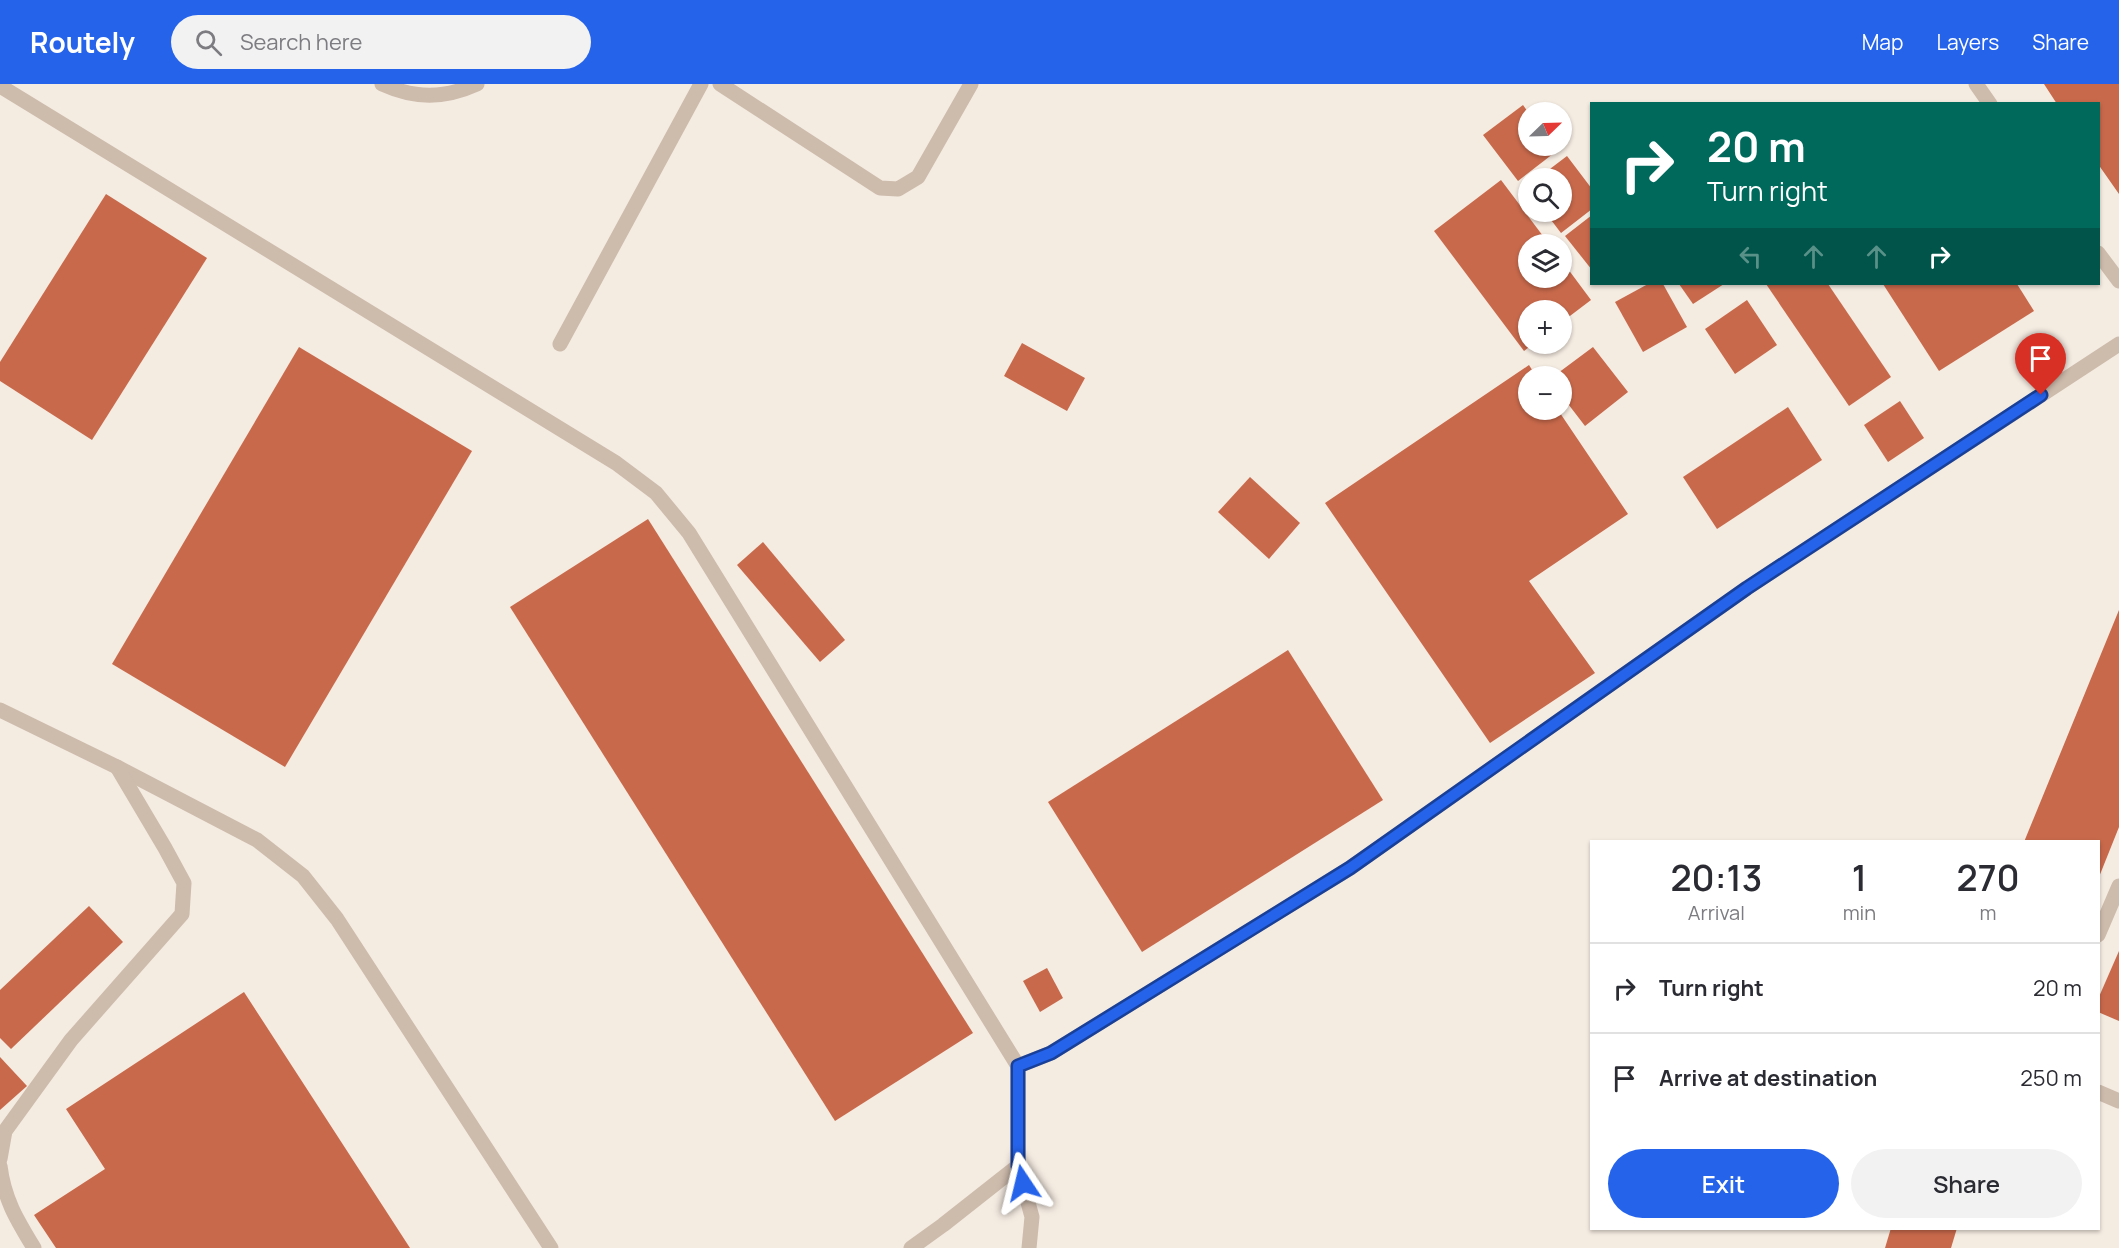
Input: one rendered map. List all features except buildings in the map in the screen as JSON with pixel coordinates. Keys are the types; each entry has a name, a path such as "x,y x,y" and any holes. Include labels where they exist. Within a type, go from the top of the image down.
{"street":[{"path":"382,84 392,89 427,96 457,93 477,84"},
{"path":"560,344 701,84"},
{"path":"720,84 880,188 898,189 918,177 971,84"},
{"path":"1976,84 1989,102"},
{"path":"0,86 616,463 656,493 689,533 1018,1066 1018,1166 1032,1217 1029,1248"},
{"path":"2100,256 2119,281"},
{"path":"1018,1066 1051,1053 1350,868 1747,588 2119,344"},
{"path":"0,710 117,767 257,840 303,876 337,919 551,1248"},
{"path":"0,1159 5,1131 71,1040 182,914 184,883 117,767"},
{"path":"2100,929 2119,886"},
{"path":"2100,1093 2119,1101"},
{"path":"0,1166 3,1188 15,1216 34,1248"},
{"path":"910,1248 1018,1166"}],"route":[{"path":"1023,1183 1018,1166 1018,1066 1051,1053 1350,868 1747,588 2041,395"}]}
